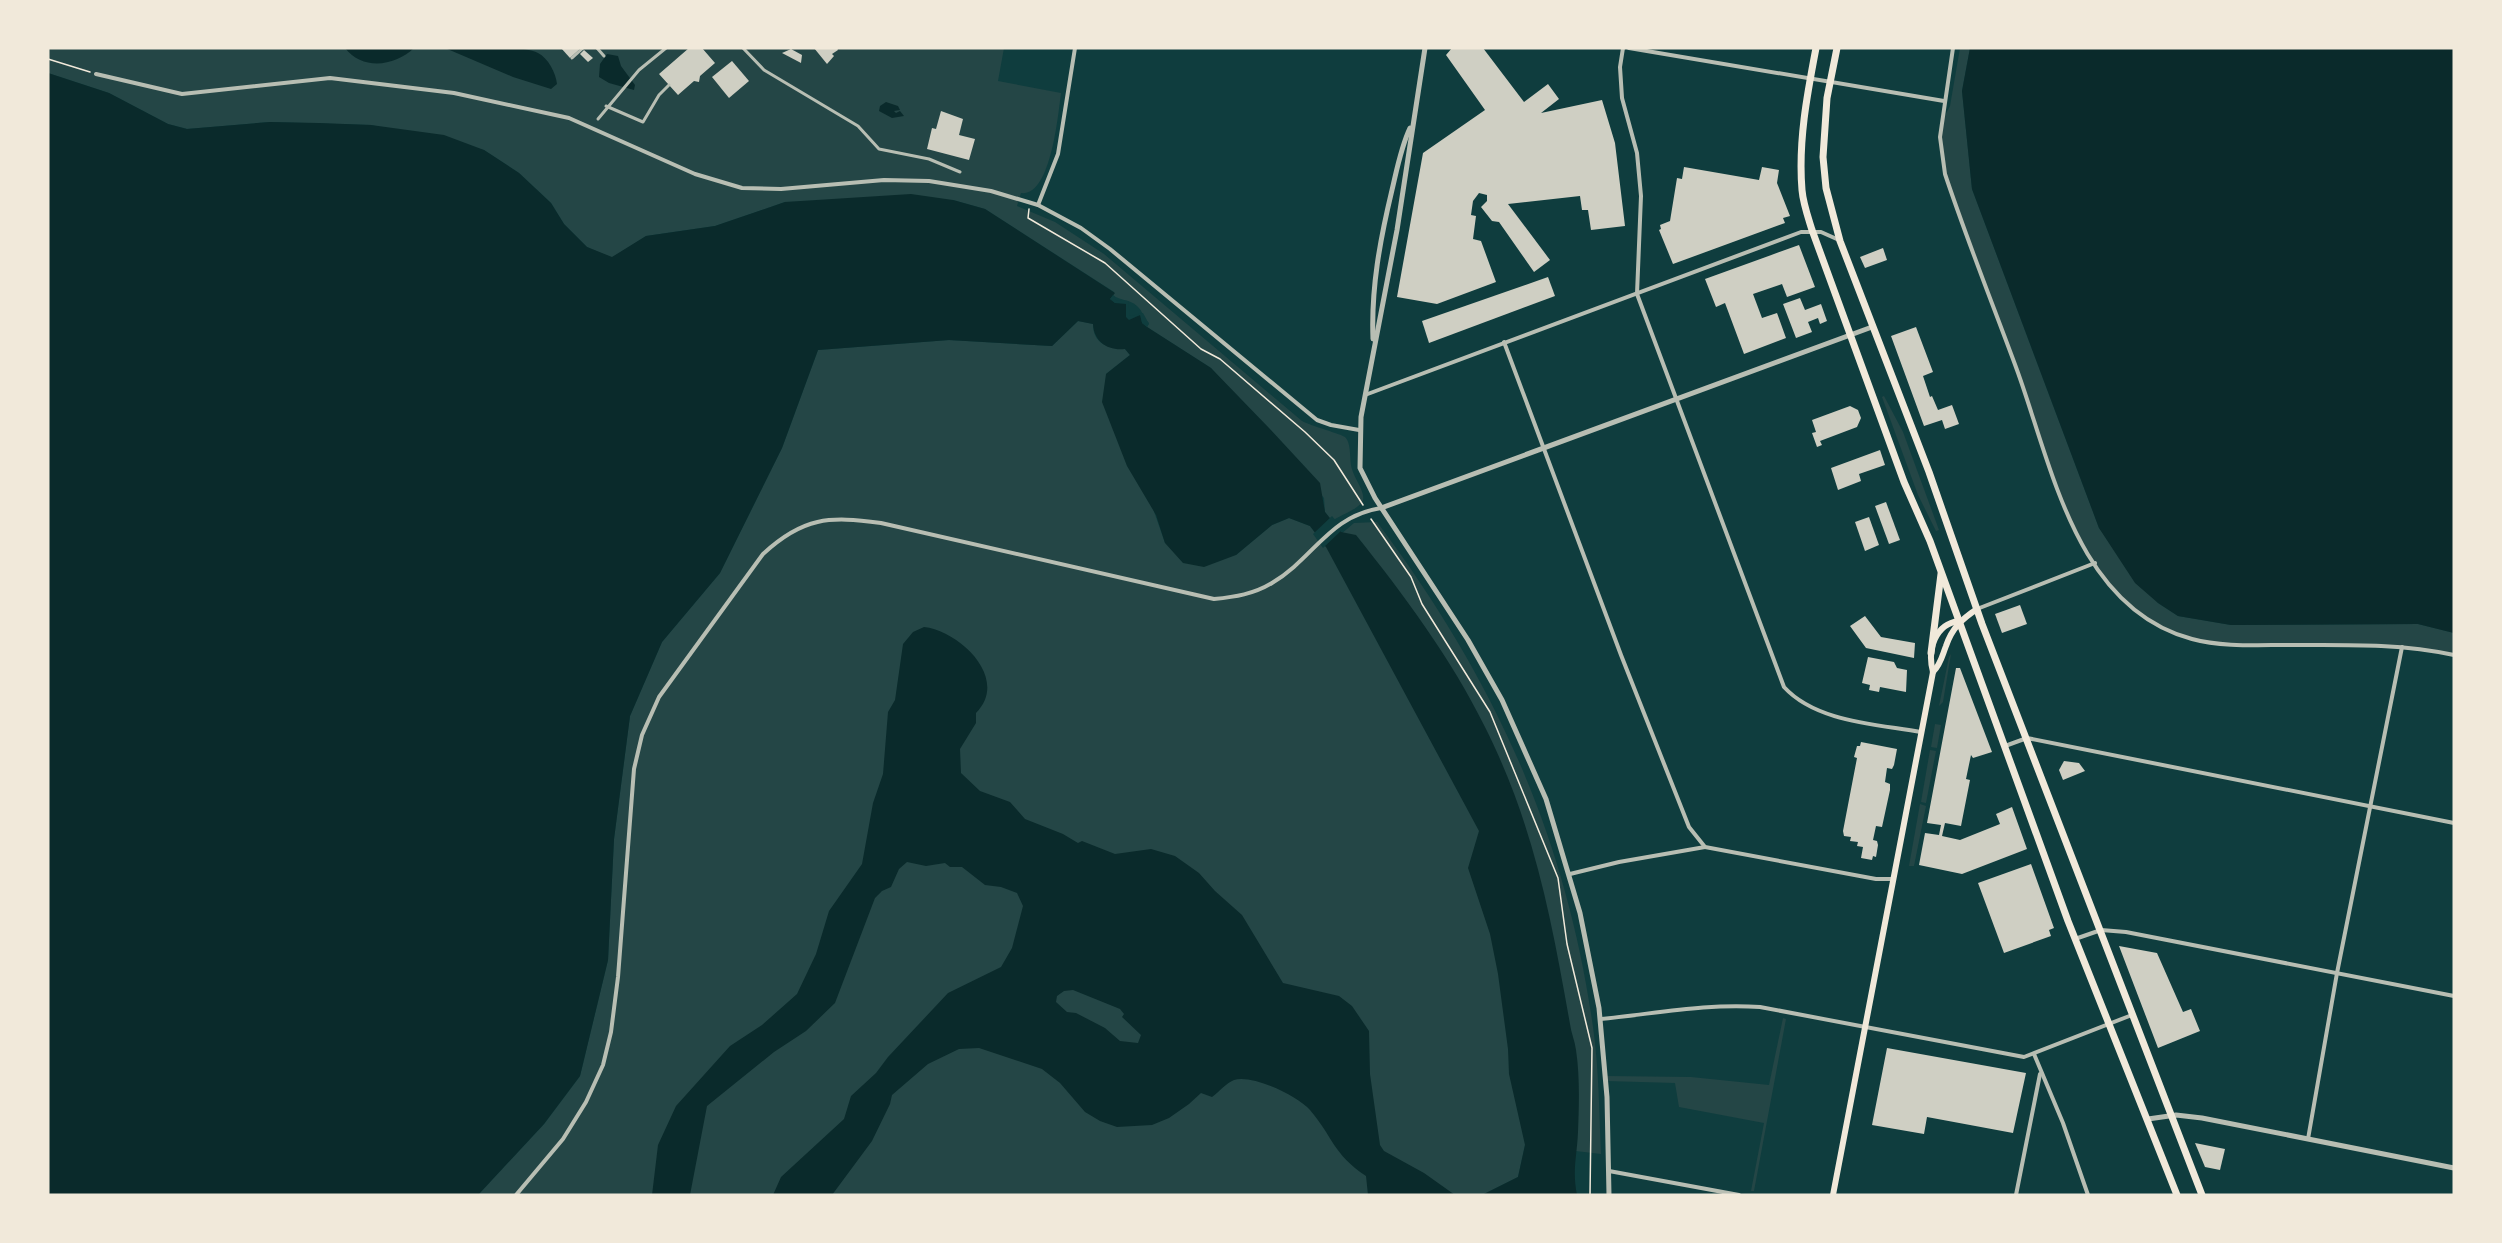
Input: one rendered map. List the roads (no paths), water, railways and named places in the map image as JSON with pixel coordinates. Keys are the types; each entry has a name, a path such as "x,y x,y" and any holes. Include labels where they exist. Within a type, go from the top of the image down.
{"main road":[{"path":"1816,48 1801,152 1802,192 1812,230 1849,336 1941,572 2075,939 2177,1195"},
{"path":"1837,48 1830,82 1823,157 1826,188 1840,241 1929,472 1977,609 2202,1195"},
{"path":"1833,1195 1934,672 1930,653 1941,572"},
{"path":"1930,653 1942,626 1959,621 1977,609"},
{"path":"1934,672 1941,662 1947,642 1959,621"}],"street":[{"path":"572,58 584,48"},
{"path":"597,48 604,56"},
{"path":"598,119 610,101 639,70 666,48"},
{"path":"743,48 764,70 858,126 879,149 929,159 960,171"},
{"path":"1038,205 1058,154 1075,48"},
{"path":"1425,48 1411,126 1397,230 1359,430 1360,468 1381,508 1468,640 1506,708 1546,799 1570,874 1590,953 1600,1018 1607,1097 1609,1195"},
{"path":"1623,48 1620,67 1622,98 1636,153 1641,196 1637,294 1784,687 1808,707 1850,719 1922,732"},
{"path":"1629,48 1944,101"},
{"path":"1953,48 1940,137 1945,174 2027,397 2052,482 2075,530 2116,592 2147,620 2193,639 2262,645 2402,647 2454,655"},
{"path":"96,74 182,94 330,78 424,88 569,118 695,174 728,186 762,190 884,180 929,181 974,188 1031,203 1081,228 1110,249 1317,420 1359,430"},
{"path":"606,106 643,122 659,95 669,85"},
{"path":"1374,342 1372,309 1378,257 1399,159 1411,126"},
{"path":"1365,395 1801,232 1812,230 1840,241"},
{"path":"516,1195 563,1139 586,1102 603,1065 611,1032 618,977 633,780 642,735 659,698 763,554 784,534 813,523 848,519 881,523 1214,599 1247,595 1271,584 1292,569 1339,523 1366,510 1381,508 1872,327"},
{"path":"1504,342 1680,809 1689,827 1705,847"},
{"path":"1977,609 2095,563"},
{"path":"2308,1140 2337,973 2402,647"},
{"path":"2005,746 2027,738 2454,823"},
{"path":"1570,874 1619,862 1705,847 1876,879 1893,879"},
{"path":"2075,939 2101,930 2126,932 2454,996"},
{"path":"1600,1018 1681,1008 1736,1005 1864,1026 2024,1057 2132,1015"},
{"path":"2034,1054 2063,1123 2088,1195"},
{"path":"2016,1195 2041,1074"},
{"path":"2148,1119 2173,1115 2202,1118 2454,1168"},
{"path":"1609,1171 1739,1195"}]}
